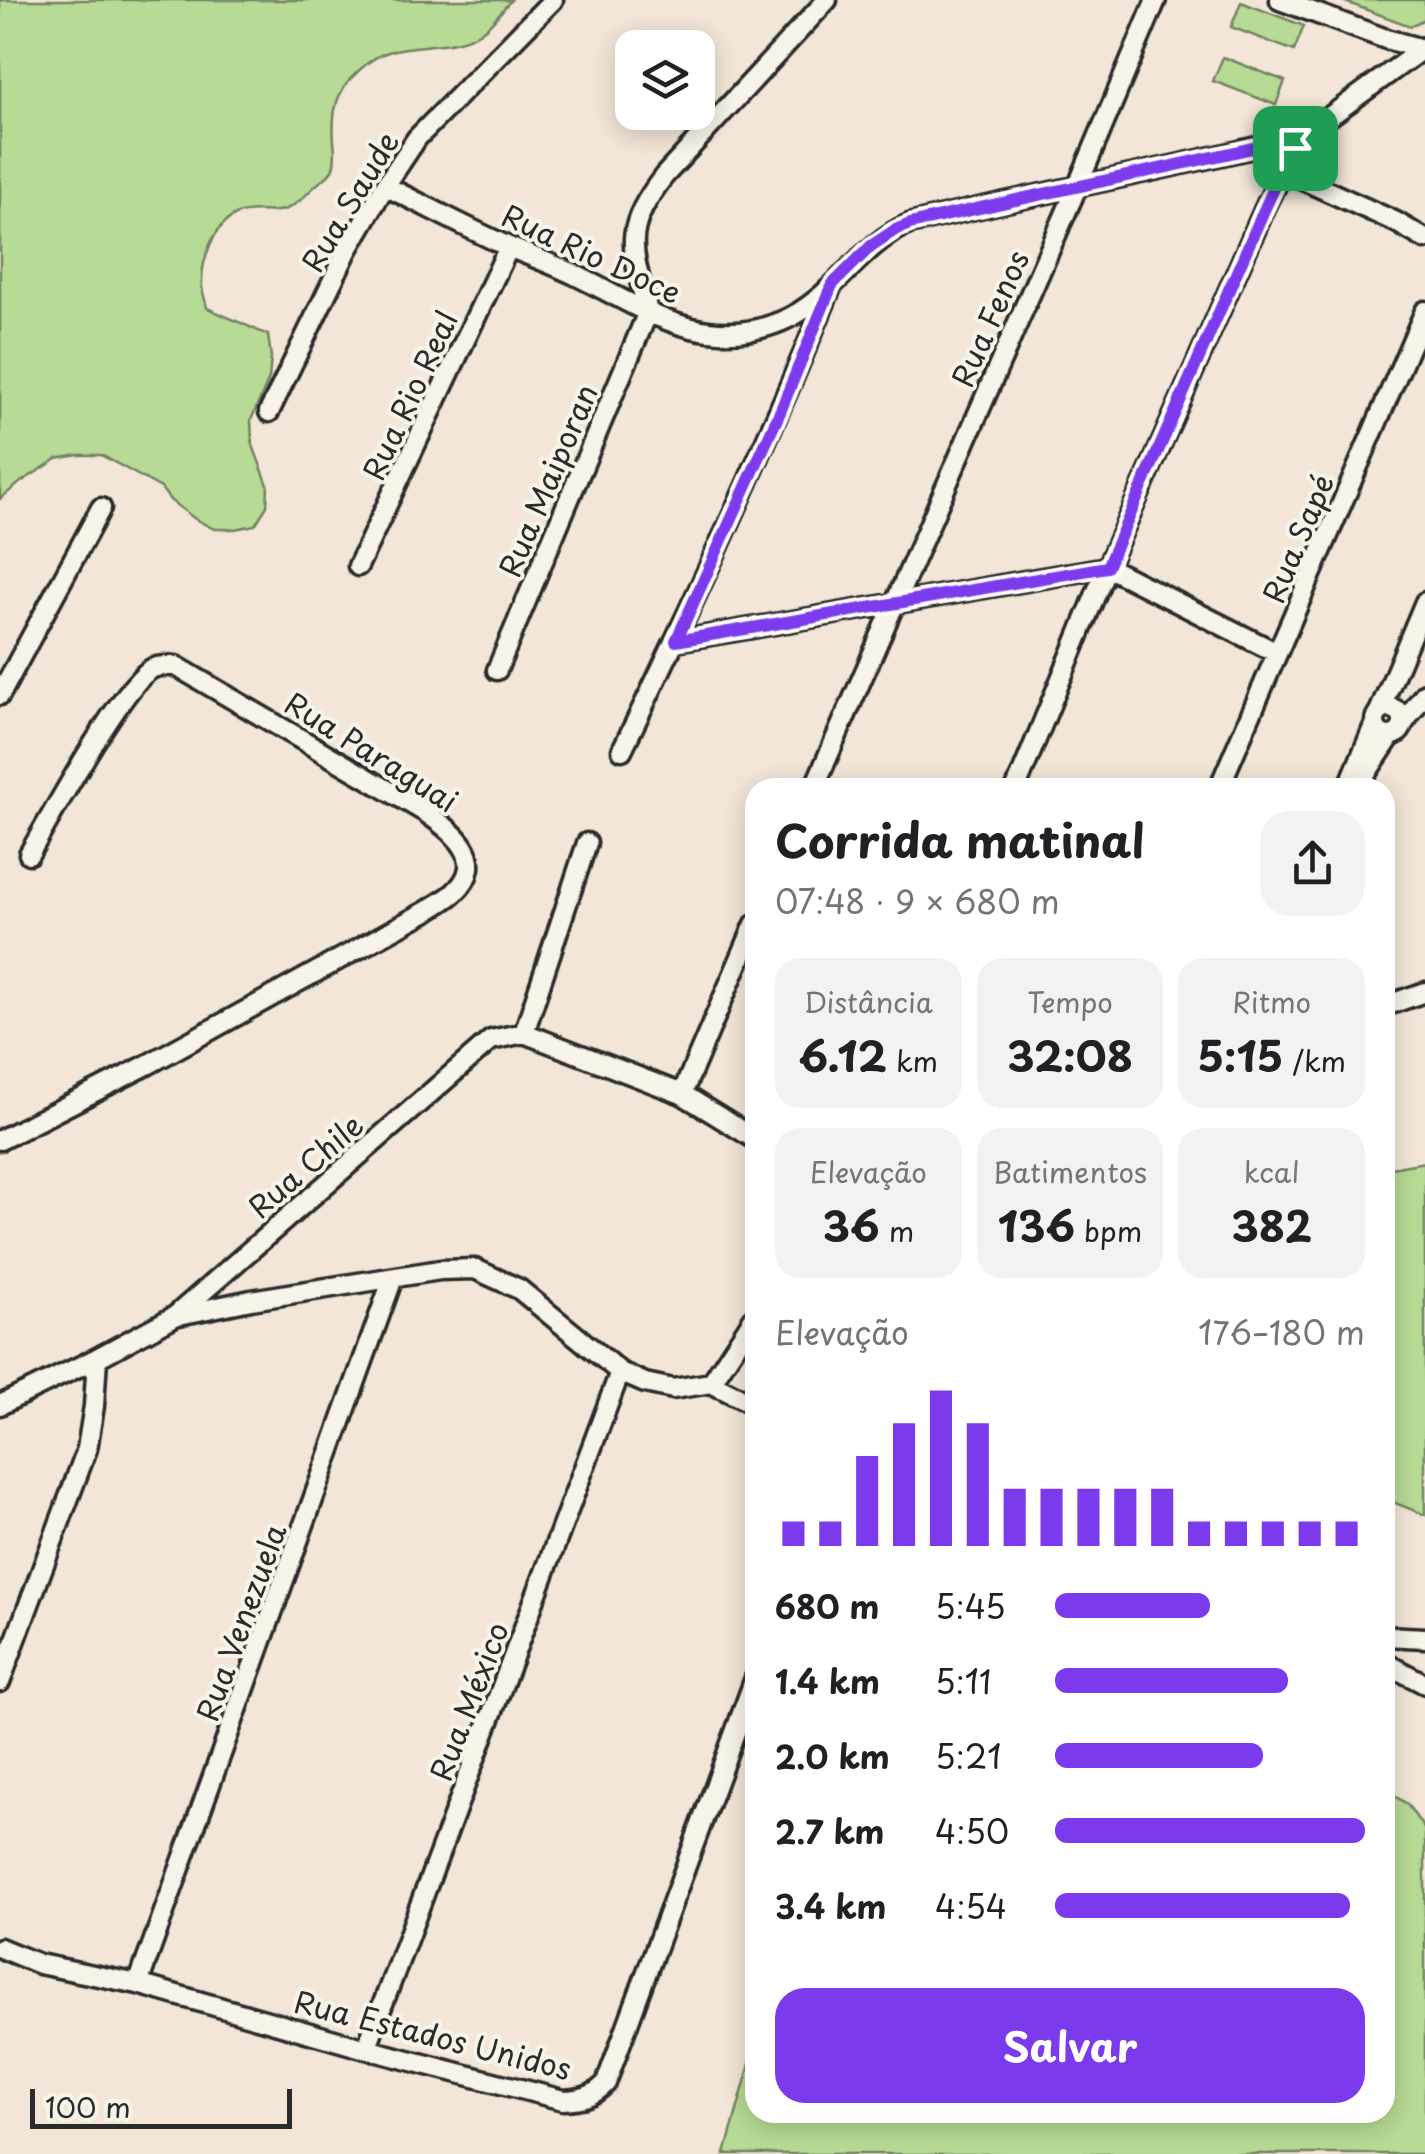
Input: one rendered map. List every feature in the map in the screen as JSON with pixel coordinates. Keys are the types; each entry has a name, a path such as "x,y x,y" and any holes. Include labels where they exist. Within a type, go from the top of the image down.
{"street":[{"name":"Rua Saude","path":"269,412 346,251 417,138 554,0"},
{"path":"648,312 633,241 635,222 647,198 828,0"},
{"name":"Rua Fenos","path":"818,778 1156,0"},
{"path":"1280,0 1424,48"},
{"path":"1020,778 1107,567 1282,171 1303,136 1424,48"},
{"name":"Rua Rio Doce","path":"385,186 648,312 689,327 747,331 805,310 871,246 910,224 1303,136"},
{"path":"1282,171 1425,239"},
{"name":"Rua Rio Real","path":"358,566 509,247"},
{"path":"622,750 780,412 832,285"},
{"name":"Rua Sapé","path":"1223,778 1425,311"},
{"name":"Rua Maiporan","path":"497,670 648,312"},
{"path":"0,696 101,508"},
{"path":"676,641 1107,567 1278,653"},
{"path":"1352,778 1425,602"},
{"name":"Rua Paraguai","path":"0,1140 147,1065 427,911 454,893 467,878 469,860 460,839 424,812 176,666 152,668 122,700 29,854"},
{"path":"1364,778 1425,693"},
{"path":"1376,717 1380,733 1397,730"},
{"path":"587,843 524,1033 682,1094 745,1134"},
{"path":"682,1094 745,947"},
{"path":"1395,1002 1425,992"},
{"name":"Rua Chile","path":"175,1316 490,1040 524,1033"},
{"path":"0,1404 175,1316 250,1300 458,1268 476,1268 519,1289 620,1372 673,1389 712,1383 745,1400"},
{"name":"Rua Venezuela","path":"138,1984 393,1278"},
{"path":"712,1383 745,1332"},
{"path":"0,1682 87,1448 97,1358"},
{"name":"Rua México","path":"366,2049 620,1372"},
{"path":"1395,1636 1425,1638"},
{"path":"1395,1669 1425,1684"},
{"name":"Rua Estados Unidos","path":"0,1948 39,1964 138,1984 366,2049 564,2100 580,2100 596,2094 606,2084 745,1705"}],"green space":[{"path":"0,0 511,0 488,26 466,39 395,50 369,62 339,96 330,174 288,208 249,211 229,219 210,244 202,276 207,308 268,335 269,379 251,420 252,443 268,485 267,506 255,525 214,529 170,500 161,488 101,455 57,459 0,499"},
{"path":"1340,0 1425,0 1425,19 1410,26"},
{"path":"1241,2 1304,26 1294,51 1231,27"},
{"path":"1223,57 1285,81 1276,105 1213,81"},
{"path":"1425,1162 1425,1515 1395,1503 1395,1167"},
{"path":"1395,1796 1407,1804 1425,1830 1425,2154 725,2154 745,2082 745,2123 1395,2123"}],"route":[{"path":"1303,136 1295,148 1107,567 676,641 780,412 832,285 871,246 910,224 1303,136"}]}
